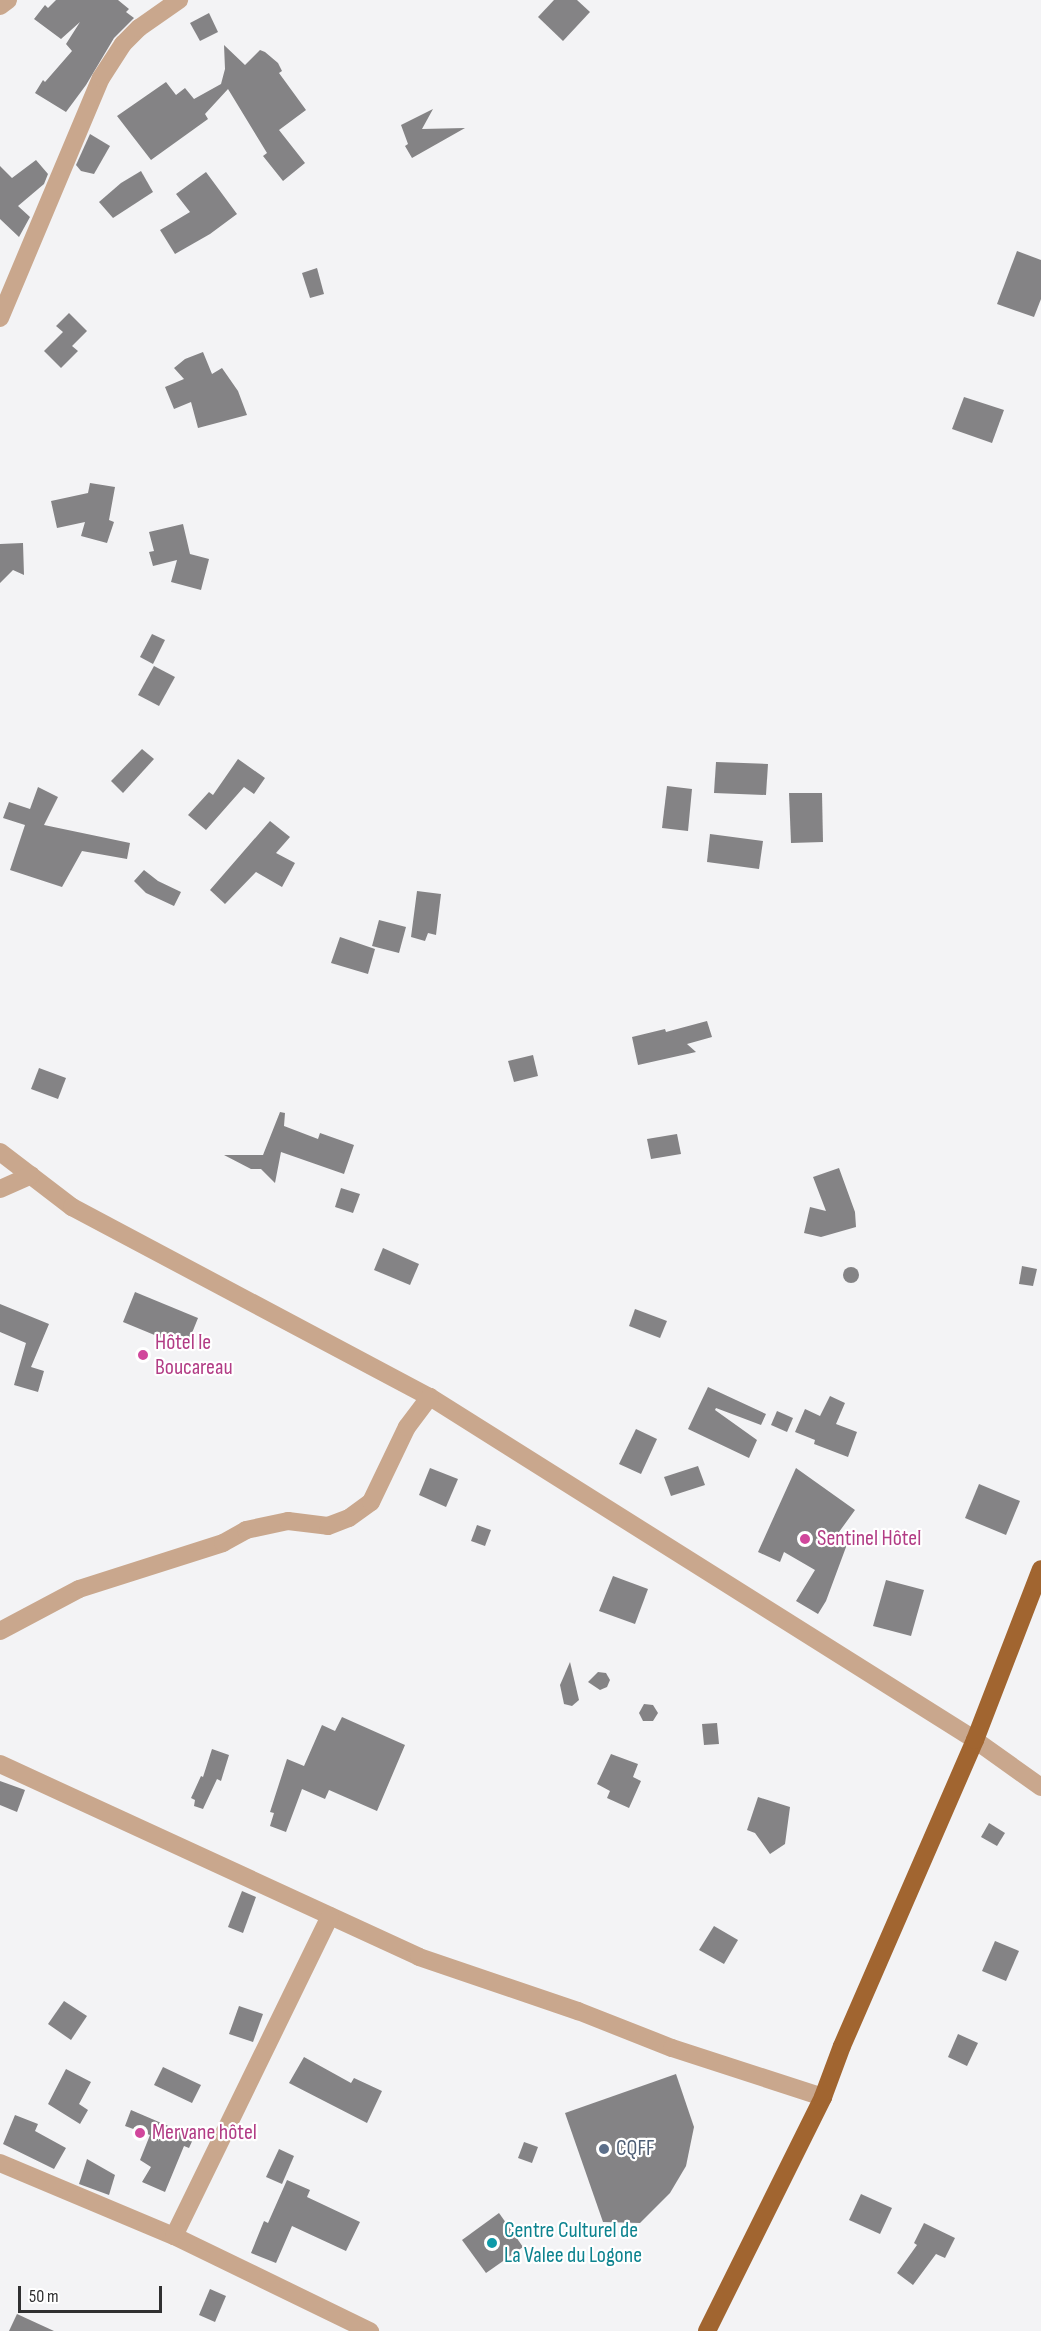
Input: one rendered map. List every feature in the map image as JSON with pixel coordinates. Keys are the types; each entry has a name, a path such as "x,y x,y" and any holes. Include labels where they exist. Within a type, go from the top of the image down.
{"main road":[{"path":"707,2331 823,2097 847,2035 975,1740 1041,1569"}],"street":[{"path":"0,6 8,0"},
{"path":"0,318 101,78 123,44 139,28 179,0"},
{"path":"0,1152 72,1207 430,1397 975,1740 1041,1786"},
{"path":"0,1189 31,1175"},
{"path":"0,1631 79,1589 223,1544 246,1530 288,1521 328,1526 349,1518 371,1503 407,1427 430,1397"},
{"path":"0,1764 419,1957 578,2011 672,2048 823,2097"},
{"path":"174,2236 330,1916"},
{"path":"0,2163 174,2236 370,2331"}],"building":[{"path":"56,0 118,0 129,9 126,12 134,18 114,38 86,85 66,112 35,93 43,80 45,82 72,51 66,44 80,22 61,39 34,19 45,5 48,8"},
{"path":"554,0 577,0 590,12 563,41 538,17"},
{"path":"209,13 218,32 200,41 190,23"},
{"path":"224,45 245,65 260,50 265,52 278,63 282,71 279,73 306,110 279,130 305,163 283,181 263,156 267,153 228,89 205,114 208,119 151,160 117,116 166,82 176,95 185,88 194,99 221,84 225,69"},
{"path":"433,109 422,129 465,128 412,158 405,146 408,144 401,125"},
{"path":"90,134 110,146 94,174 81,171 76,165"},
{"path":"36,160 48,174 44,184 18,206 30,217 19,237 0,219 0,166 12,178"},
{"path":"141,171 153,192 113,218 99,202 121,183"},
{"path":"206,172 237,214 210,234 175,254 160,230 190,212 176,194"},
{"path":"1017,251 1041,260 1041,299 1034,317 997,304"},
{"path":"317,268 324,294 310,298 302,273"},
{"path":"69,313 87,331 72,346 78,351 61,368 44,351 63,332 56,326"},
{"path":"203,352 212,374 222,368 238,391 247,415 198,428 191,402 174,409 165,387 184,379 174,368 185,359"},
{"path":"964,397 1004,410 992,443 952,429"},
{"path":"90,483 115,487 109,520 114,522 107,543 81,536 85,522 57,528 51,501 88,493"},
{"path":"183,524 190,554 209,559 201,590 171,582 177,560 153,566 149,552 154,551 149,532"},
{"path":"23,543 24,575 13,570 0,583 0,544"},
{"path":"152,634 165,640 153,664 140,657"},
{"path":"154,666 175,677 159,706 138,695"},
{"path":"142,749 154,759 123,793 111,781"},
{"path":"238,759 265,778 254,794 244,787 206,830 188,815 209,792 213,795"},
{"path":"716,762 768,764 766,795 714,793"},
{"path":"667,786 692,789 688,831 662,828"},
{"path":"38,787 58,797 44,825 130,843 127,859 82,851 62,887 10,870 25,825 3,818 9,802 30,809"},
{"path":"789,793 822,793 823,842 791,843"},
{"path":"270,821 290,837 276,853 295,863 282,887 256,872 225,904 210,890"},
{"path":"710,834 763,841 759,869 707,862"},
{"path":"144,870 158,881 181,892 174,906 146,893 134,881"},
{"path":"417,891 441,894 436,935 428,933 425,941 411,937"},
{"path":"379,920 406,927 399,953 372,946"},
{"path":"340,937 375,949 368,974 331,963"},
{"path":"707,1021 712,1037 687,1044 696,1052 638,1065 632,1037 665,1029 666,1032"},
{"path":"533,1055 538,1076 514,1082 508,1061"},
{"path":"39,1068 66,1078 58,1099 31,1089"},
{"path":"280,1112 285,1113 284,1126 318,1139 320,1133 354,1145 344,1174 281,1152 275,1183 261,1169 251,1169 224,1155 263,1155"},
{"path":"677,1134 681,1154 651,1159 647,1139"},
{"path":"839,1168 855,1212 856,1227 821,1237 804,1233 810,1207 826,1211 813,1177"},
{"path":"341,1188 360,1194 353,1213 335,1207"},
{"path":"383,1248 419,1264 410,1285 374,1270"},
{"path":"1022,1266 1037,1269 1033,1286 1019,1284"},
{"path":"851,1267 857,1269 859,1275 857,1281 851,1283 845,1281 843,1275 845,1269"},
{"path":"135,1292 198,1318 186,1348 123,1322"},
{"path":"0,1304 49,1324 31,1367 44,1371 38,1392 14,1385 26,1343 0,1332"},
{"path":"635,1309 667,1321 660,1338 629,1326"},
{"path":"708,1387 766,1414 761,1425 716,1408 715,1410 757,1440 749,1458 688,1429"},
{"path":"830,1396 845,1403 836,1424 857,1432 848,1457 814,1444 815,1440 795,1432 805,1409 820,1416"},
{"path":"777,1411 793,1418 787,1432 771,1425"},
{"path":"636,1429 657,1439 641,1474 619,1464"},
{"path":"698,1466 705,1485 671,1496 664,1477"},
{"path":"430,1468 458,1479 446,1507 419,1495"},
{"path":"796,1468 855,1510 839,1532 849,1539 826,1601 818,1614 796,1601 815,1570 784,1552 780,1562 758,1552"},
{"path":"979,1484 1020,1501 1006,1535 965,1518"},
{"path":"477,1525 491,1530 485,1546 471,1541"},
{"path":"613,1576 648,1589 635,1624 599,1611"},
{"path":"886,1580 924,1590 911,1636 873,1626"},
{"path":"570,1662 579,1700 572,1706 564,1704 560,1685"},
{"path":"598,1672 606,1673 610,1680 607,1687 600,1690 588,1682"},
{"path":"644,1704 653,1705 658,1713 653,1721 643,1721 639,1713"},
{"path":"342,1717 405,1745 377,1811 329,1790 325,1799 302,1789 286,1832 270,1826 274,1813 270,1812 287,1759 304,1766 322,1725 335,1731"},
{"path":"717,1723 719,1744 704,1745 702,1724"},
{"path":"212,1749 229,1755 221,1781 217,1779 203,1809 194,1806 195,1800 191,1798 201,1776 203,1777"},
{"path":"611,1754 638,1764 633,1777 641,1781 629,1808 607,1798 610,1791 597,1784"},
{"path":"0,1781 25,1790 17,1812 0,1805"},
{"path":"758,1797 790,1807 785,1844 770,1854 755,1833 747,1830"},
{"path":"989,1823 1005,1833 997,1846 981,1837"},
{"path":"242,1891 256,1897 243,1933 228,1927"},
{"path":"714,1926 738,1940 724,1964 699,1950"},
{"path":"995,1941 1019,1951 1006,1981 982,1971"},
{"path":"64,2001 87,2016 71,2040 48,2024"},
{"path":"239,2006 263,2014 253,2042 229,2034"},
{"path":"958,2034 978,2043 967,2066 948,2057"},
{"path":"304,2057 351,2083 354,2078 382,2091 367,2123 289,2083"},
{"path":"163,2067 201,2085 192,2103 154,2085"},
{"path":"66,2069 91,2082 79,2104 88,2110 80,2124 48,2104"},
{"name":"CQFF","path":"676,2074 694,2127 686,2166 670,2193 640,2223 603,2222 565,2113"},
{"path":"131,2110 194,2137 189,2148 184,2146 165,2192 142,2182 151,2167 140,2160 150,2135 125,2126"},
{"path":"15,2115 38,2124 35,2131 66,2148 54,2169 3,2144"},
{"path":"524,2142 538,2147 532,2163 518,2158"},
{"path":"279,2149 294,2156 282,2184 266,2177"},
{"path":"87,2159 115,2175 109,2195 79,2184"},
{"path":"287,2180 310,2190 307,2197 360,2222 346,2251 292,2226 276,2263 251,2253 264,2221 268,2223"},
{"path":"861,2194 892,2208 880,2234 849,2220"},
{"name":"Centre Culturel de La Valee du Logone","path":"499,2213 523,2247 486,2273 462,2240"},
{"path":"924,2223 955,2238 945,2258 936,2254 913,2285 897,2273 917,2245 914,2243"},
{"path":"210,2289 226,2296 215,2322 199,2315"},
{"path":"17,2314 54,2331 9,2331"}],"place":[{"name":"Hôtel le Boucareau","path":"143,1355"},
{"name":"Sentinel Hôtel","path":"805,1539"},
{"name":"Mervane hôtel","path":"140,2133"},
{"name":"CQFF","path":"604,2149"},
{"name":"Centre Culturel de La Valee du Logone","path":"492,2243"}]}
